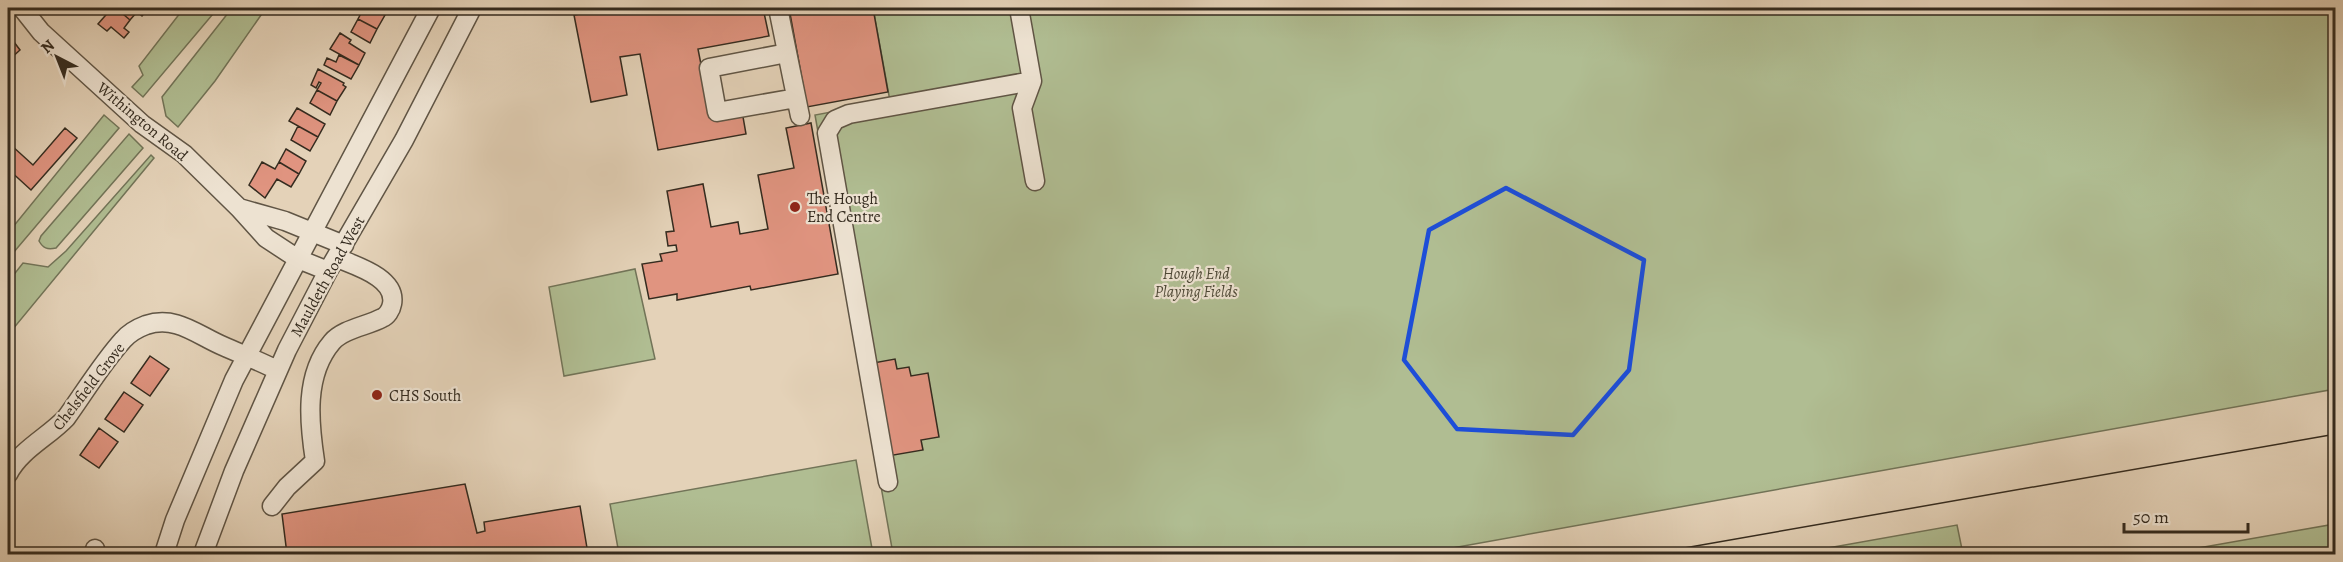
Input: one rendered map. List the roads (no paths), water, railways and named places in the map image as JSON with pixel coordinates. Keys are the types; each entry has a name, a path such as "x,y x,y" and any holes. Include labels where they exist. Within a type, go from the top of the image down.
{"street":[{"name":"Withington Road","path":"22,8 41,32 142,124 184,154 266,238 298,259 336,258"},
{"name":"Mauldeth Road West","path":"164,555 175,520 214,427 248,355 431,8"},
{"name":"Mauldeth Road West","path":"203,555 234,471 278,370 336,258 404,140 472,8"},
{"path":"778,8 800,116"},
{"path":"1019,8 1032,81 1022,108 1035,181"},
{"path":"787,53 709,68 717,112 796,98"},
{"path":"888,482 827,133 835,120 849,114 1032,81"},
{"name":"Withington Road","path":"239,208 285,221 311,232 336,258"},
{"path":"272,506 287,487 315,461 309,427 310,394 321,361 333,341 344,333 385,317 393,303 392,291 380,279 336,258"},
{"name":"Chelsfield Grove","path":"8,474 24,453 55,430 66,418 124,339 139,328 170,321 186,326 224,347 248,355 278,370"}],"tram line":[{"path":"1650,554 2336,434"}],"place":[{"name":"The Hough End Centre","path":"795,207"},
{"name":"CHS South","path":"377,395"}],"park label":[{"name":"Hough End Playing Fields","path":"1196,282"}]}
